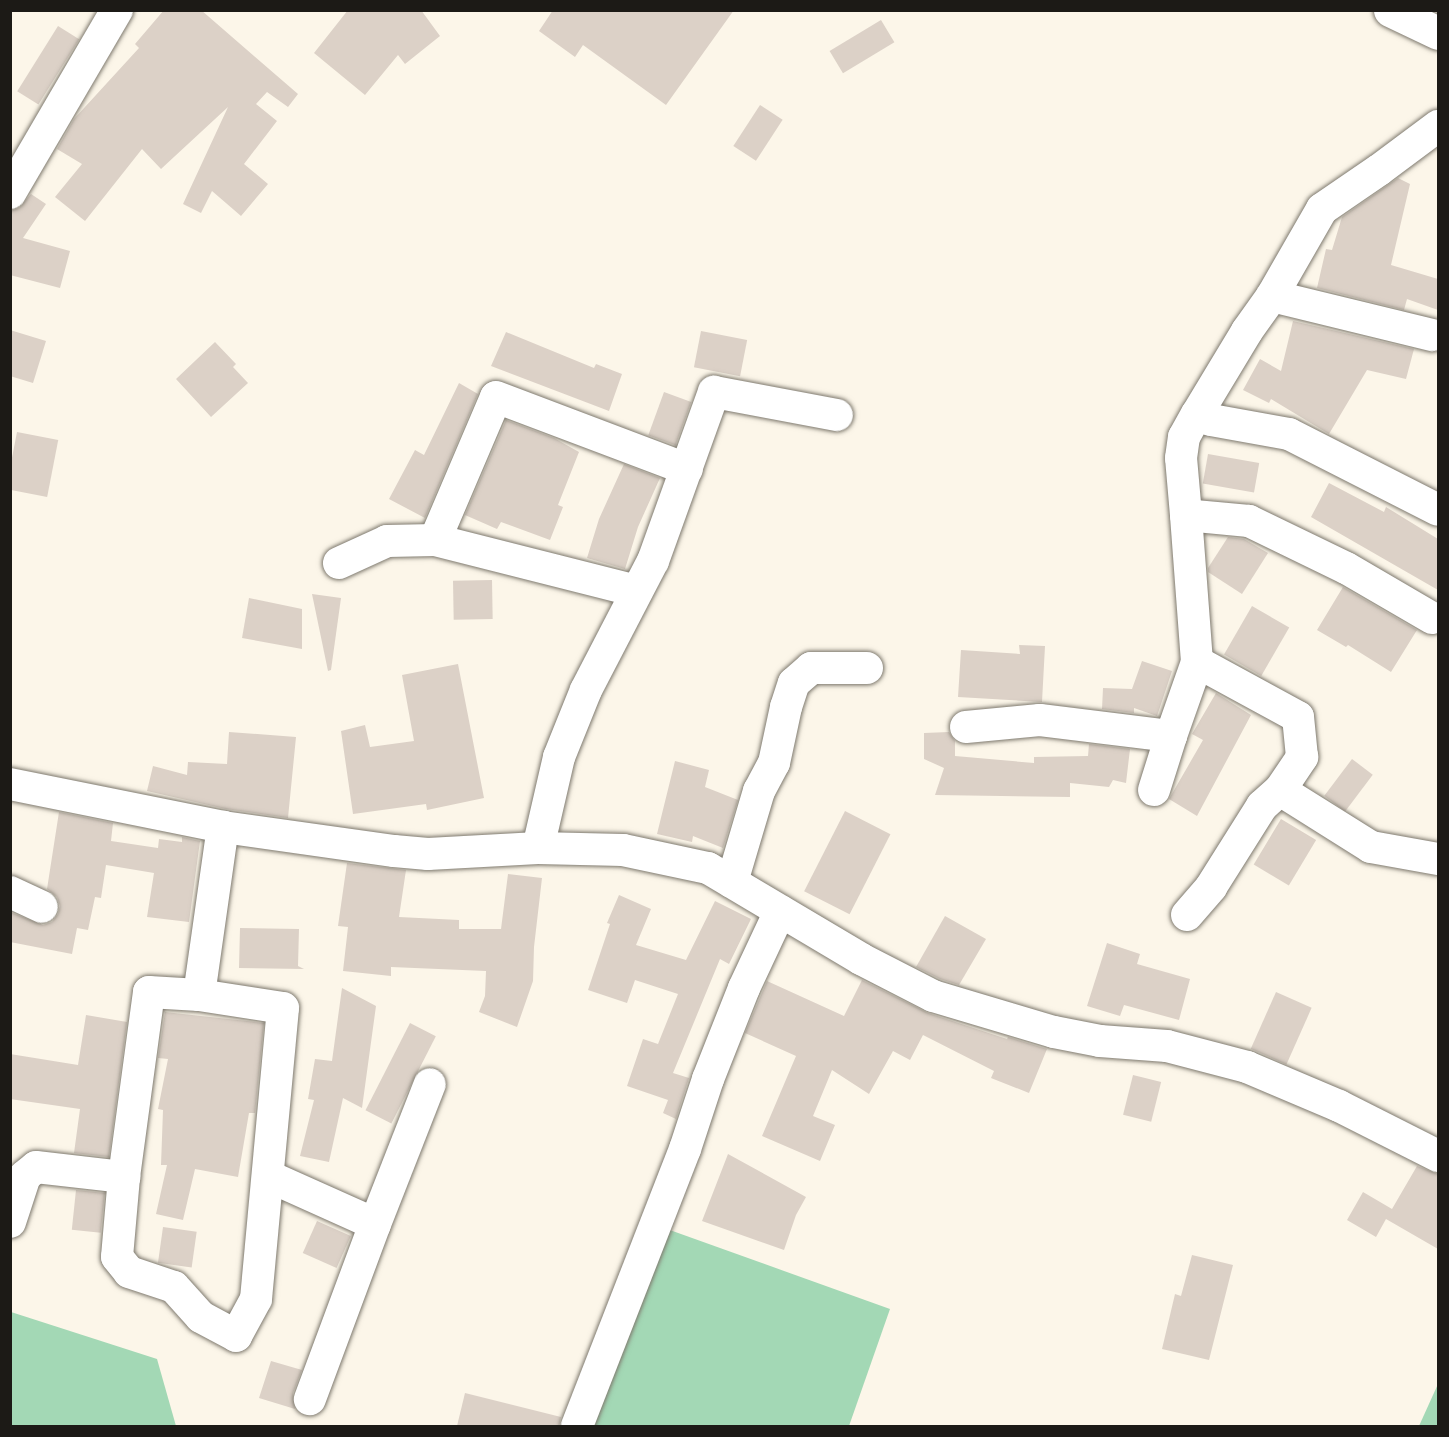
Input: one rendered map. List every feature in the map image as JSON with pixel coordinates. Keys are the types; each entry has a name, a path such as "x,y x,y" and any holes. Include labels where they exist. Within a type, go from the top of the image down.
{"highway":[{"path":"1390,10 1438,33"}],"street":[{"path":"10,193 117,10"},
{"path":"1154,790 1197,662 1181,458 1184,437 1247,331 1272,296 1322,209 1380,170 1438,126"},
{"path":"1272,296 1432,335"},
{"path":"538,848 558,757 586,690 653,561 714,392 837,415"},
{"path":"435,540 496,397 687,469"},
{"path":"1197,414 1211,420 1289,434 1438,510"},
{"path":"1186,515 1249,521 1346,568 1432,618"},
{"path":"339,563 387,541 435,540 637,591"},
{"path":"1187,915 1211,887 1262,806 1280,790 1302,757 1298,717 1197,662"},
{"path":"732,882 759,791 774,763 794,682 811,668 867,668"},
{"path":"966,727 1040,720 1171,736"},
{"path":"10,784 223,826 428,854 538,848 623,850 708,868 861,958 933,996 1054,1032 1100,1041 1167,1046 1247,1067 1339,1106 1438,1156"},
{"path":"1280,790 1371,847 1438,859"},
{"path":"200,995 223,826"},
{"path":"10,892 42,908"},
{"path":"577,1426 685,1149 708,1079 744,988 780,910"},
{"path":"149,992 200,995 283,1008 256,1299 236,1336 201,1317 174,1287 129,1272 117,1257 124,1177 149,992"},
{"path":"310,1399 430,1084"},
{"path":"10,1222 25,1176 36,1167 124,1177"},
{"path":"268,1176 375,1224"}],"green space":[{"path":"667,1229 890,1309 849,1426 593,1426"},
{"path":"11,1312 157,1359 176,1426 11,1426"},
{"path":"1438,1384 1438,1426 1419,1426"}],"building":[{"path":"164,10 201,10 298,94 288,107 267,92 256,104 277,121 244,164 268,184 241,216 212,191 201,213 183,204 228,107 161,169 142,149 85,221 55,197 82,164 57,149 74,119 139,48 135,44"},
{"path":"348,10 421,10 440,36 405,64 398,55 365,95 314,53"},
{"path":"553,10 734,10 666,105 583,45 575,57 539,31"},
{"path":"881,20 894,42 843,73 830,51"},
{"path":"58,26 79,39 38,105 17,91"},
{"path":"760,105 783,120 756,161 733,146"},
{"path":"1398,178 1410,184 1391,265 1438,279 1438,310 1407,299 1404,310 1317,288 1326,249 1332,250 1342,217"},
{"path":"31,194 46,204 23,238 70,251 60,288 10,275 10,211 19,208"},
{"path":"1293,321 1414,349 1406,379 1367,370 1329,434 1271,399 1269,403 1243,390 1260,359 1281,371"},
{"path":"10,330 46,341 33,383 10,376"},
{"path":"701,331 747,340 740,376 694,367"},
{"path":"506,332 594,368 596,364 622,374 609,411 491,366"},
{"path":"215,342 236,364 233,367 248,383 211,417 176,379"},
{"path":"459,383 478,394 425,518 389,499 415,450 424,455"},
{"path":"664,392 691,402 676,445 648,435"},
{"path":"506,420 554,438 579,452 558,505 563,507 550,540 501,522 497,529 465,515"},
{"path":"17,432 58,440 47,497 10,490 10,468"},
{"path":"1208,454 1259,463 1254,493 1203,484"},
{"path":"624,464 660,478 638,527 625,569 587,558 599,519"},
{"path":"1329,483 1384,512 1386,507 1438,539 1438,590 1311,517"},
{"path":"1228,537 1244,539 1268,553 1242,594 1208,572 1208,568"},
{"path":"492,580 493,619 454,620 453,581"},
{"path":"1343,587 1417,630 1391,672 1348,645 1346,647 1317,630"},
{"path":"312,594 341,598 331,670 328,671"},
{"path":"249,598 302,609 302,649 242,638"},
{"path":"1252,606 1289,628 1261,676 1224,654"},
{"path":"1019,645 1045,646 1042,702 958,697 961,650 1020,654"},
{"path":"1142,661 1172,671 1157,716 1134,708 1134,713 1102,709 1103,688 1132,689"},
{"path":"458,664 484,798 427,810 426,804 353,814 341,731 365,725 370,747 414,741 402,675"},
{"path":"1216,693 1251,715 1197,816 1169,799 1203,740 1192,734"},
{"path":"229,732 296,737 288,818 226,809 147,791 153,766 187,775 188,762 227,764"},
{"path":"949,732 955,741 955,756 1034,763 1034,757 1088,756 1089,744 1130,749 1126,783 1113,780 1109,787 1070,783 1070,797 935,795 944,768 924,759 924,733"},
{"path":"1352,759 1373,775 1345,811 1324,796"},
{"path":"675,761 709,770 705,787 738,800 723,848 693,836 692,842 657,834"},
{"path":"845,811 890,834 850,914 804,891"},
{"path":"59,812 113,823 111,841 158,848 159,839 182,842 182,837 200,841 189,922 147,917 154,873 106,865 101,898 95,897 88,930 77,928 72,954 10,942 10,912 43,925 52,922 58,914 60,906 57,897 47,889"},
{"path":"1281,819 1316,840 1289,886 1254,864"},
{"path":"347,863 406,870 399,917 459,920 459,929 501,929 508,874 542,878 534,947 533,981 517,1027 479,1012 485,996 486,971 391,967 391,976 343,971 348,927 338,926"},
{"path":"619,895 651,909 636,945 686,960 715,901 751,919 729,964 720,959 673,1073 689,1078 676,1119 663,1113 668,1100 627,1086 643,1039 658,1044 678,994 635,980 627,1003 588,990 610,924 607,923"},
{"path":"945,916 986,939 959,985 940,979 916,967"},
{"path":"240,928 299,929 298,966 304,969 239,968"},
{"path":"1107,943 1140,954 1137,964 1190,979 1179,1020 1124,1005 1120,1016 1087,1006"},
{"path":"862,980 928,1013 1007,1039 1008,1037 1047,1049 1029,1093 991,1078 994,1071 923,1035 910,1060 893,1051 869,1094 832,1070 813,1116 835,1125 820,1161 762,1136 796,1056 745,1033 767,981 844,1016"},
{"path":"342,988 376,1006 362,1108 343,1098 329,1162 300,1156 314,1100 308,1099 315,1059 332,1061"},
{"path":"1276,992 1312,1008 1286,1065 1251,1049"},
{"path":"165,1012 264,1023 255,1113 249,1113 238,1177 195,1169 183,1220 156,1214 167,1165 161,1165 163,1110 158,1109 168,1059 158,1058"},
{"path":"86,1015 127,1022 109,1157 74,1153 80,1109 10,1099 10,1054 78,1065"},
{"path":"410,1023 436,1036 391,1123 366,1110"},
{"path":"1133,1075 1161,1082 1151,1122 1123,1115"},
{"path":"728,1154 806,1197 796,1215 784,1250 702,1221"},
{"path":"1417,1166 1438,1174 1438,1249 1386,1219 1376,1237 1347,1220 1363,1192 1392,1209"},
{"path":"76,1190 105,1193 101,1233 72,1230"},
{"path":"317,1221 351,1236 337,1268 303,1253"},
{"path":"163,1227 197,1232 192,1267 158,1263"},
{"path":"1192,1255 1233,1265 1209,1360 1162,1349 1175,1294 1181,1296"},
{"path":"271,1361 302,1370 293,1393 295,1409 259,1398"},
{"path":"465,1393 561,1417 559,1426 457,1426"}]}
